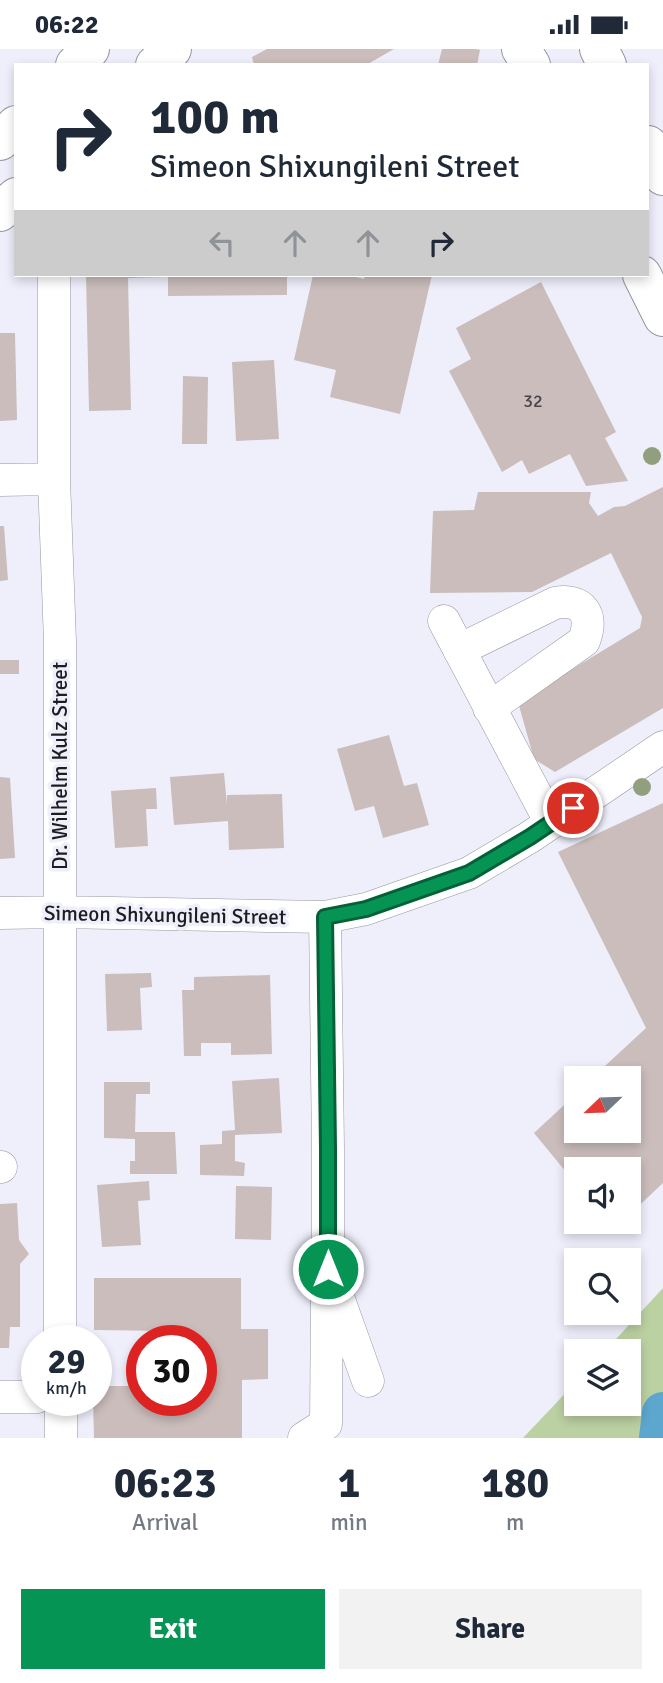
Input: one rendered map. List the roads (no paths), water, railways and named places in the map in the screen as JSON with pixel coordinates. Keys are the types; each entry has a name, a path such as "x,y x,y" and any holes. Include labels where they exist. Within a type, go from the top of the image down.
{"main road":[{"path":"77,63 90,49"},
{"path":"157,63 172,49"},
{"path":"0,141 14,127"},
{"path":"649,147 663,176"},
{"path":"0,212 14,200"},
{"path":"643,277 663,317"}],"street":[{"path":"0,221 14,201"},
{"name":"Dr. Wilhelm Kulz Street","path":"54,277 54,478 60,642 60,1325"},
{"path":"0,479 54,478"},
{"path":"459,650 555,604 568,601 581,607 586,615 588,630 584,641 489,708"},
{"path":"443,621 551,823"},
{"name":"Simeon Shixungileni Street","path":"0,913 325,917 366,909 469,873 551,823 663,747"},
{"path":"304,1438 326,1425 328,1149 325,917"},
{"path":"328,1269 368,1381"},
{"path":"0,1397 21,1397"},
{"path":"61,1416 61,1438"}],"waterway":[{"path":"660,1438 663,1413"}]}
